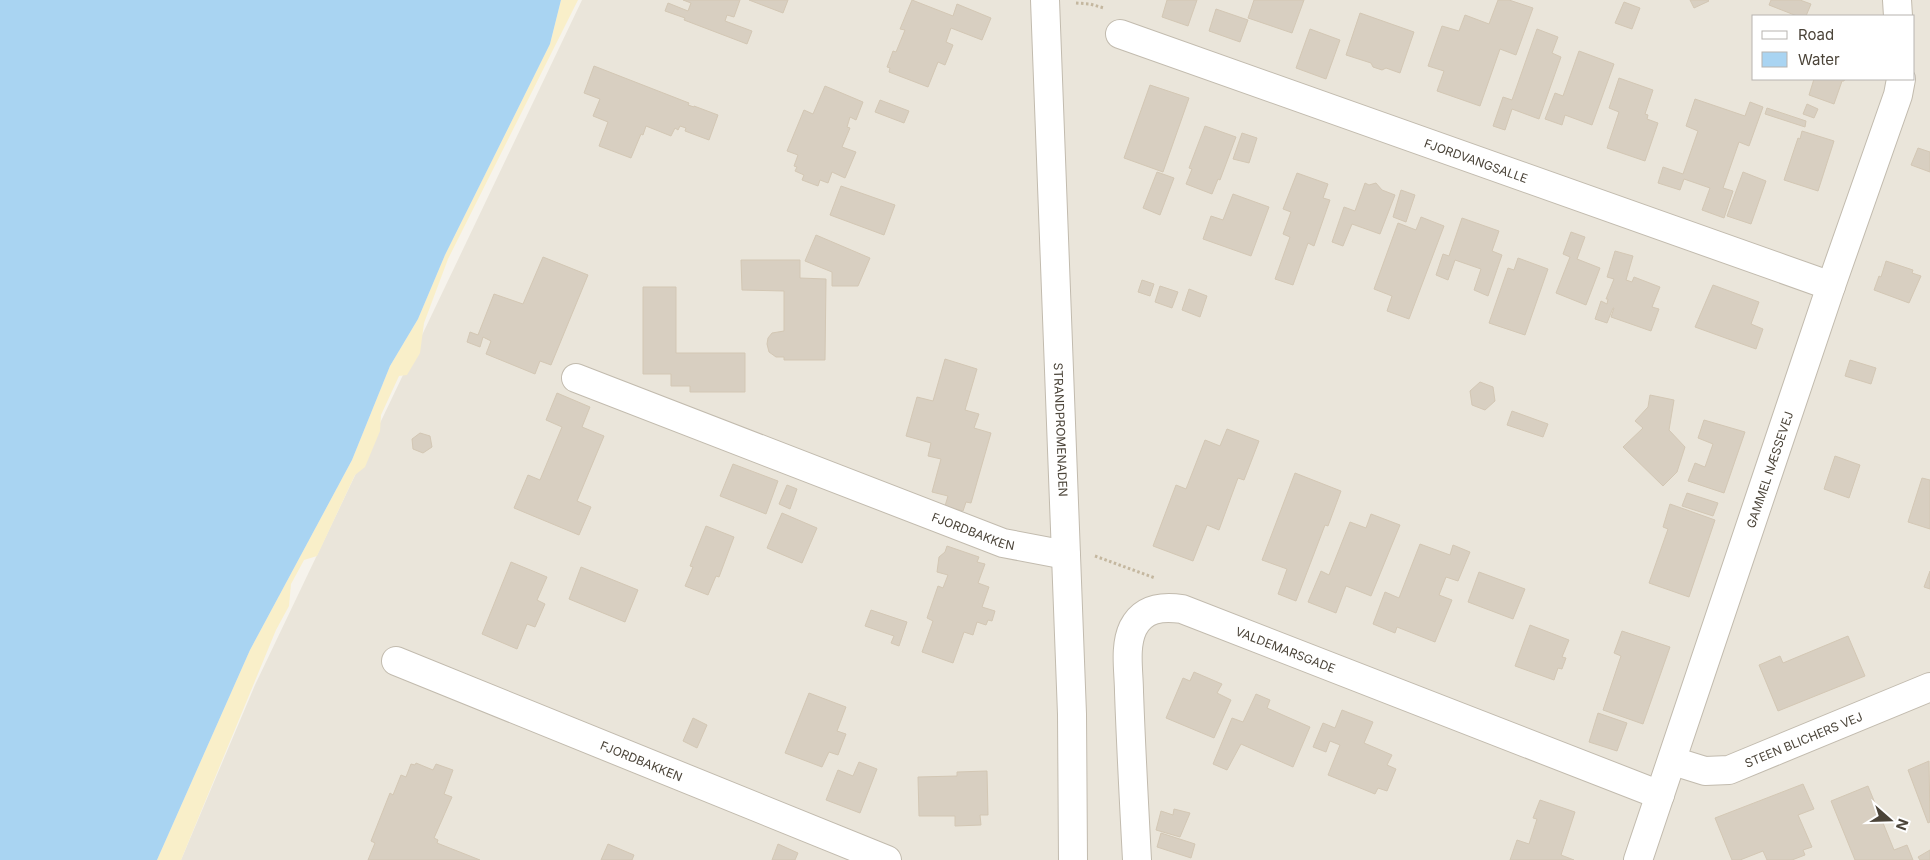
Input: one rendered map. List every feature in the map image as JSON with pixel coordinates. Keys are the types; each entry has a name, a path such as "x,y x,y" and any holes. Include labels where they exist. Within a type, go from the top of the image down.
{"street":[{"path":"1897,0 1898,15"},
{"name":"STRANDPROMENADEN","path":"1045,1 1072,714 1073,860"},
{"name":"FJORDVANGSALLE","path":"1120,34 1831,286"},
{"name":"GAMMEL NÆSSEVEJ","path":"1638,860 1673,761 1831,286 1898,95 1900,80"},
{"name":"FJORDBAKKEN","path":"576,378 1002,544 1066,555"},
{"name":"VALDEMARSGADE","path":"1137,860 1128,645 1133,628 1143,615 1154,609 1168,607 1182,609 1660,795"},
{"name":"FJORDBAKKEN","path":"396,661 888,860"},
{"name":"STEEN BLICHERS VEJ","path":"1673,761 1705,771 1729,770 1930,687"}],"path":[{"path":"1045,1 1090,4 1112,10 1120,34"},
{"path":"1066,555 1091,555 1165,582 1182,609"}],"shaded area":[{"path":"582,0 1930,0 1930,860 181,860 255,685"}],"sand":[{"path":"561,0 578,0 448,259 424,323 420,353 407,375 399,376 381,415 380,431 365,467 355,475 317,556 304,560 291,584 289,606 276,630 181,860 157,860 250,650 352,460 390,366 418,319 445,255 550,44"}],"water":[{"path":"0,0 561,0 550,44 445,255 418,319 390,366 352,460 250,650 157,860 0,860"}],"building":[{"path":"683,0 740,0 734,17 727,15 725,21 752,31 747,44 665,11 668,3 688,11 691,3"},
{"path":"749,0 788,0 783,13"},
{"path":"912,0 953,16 957,4 991,18 982,40 951,28 946,42 953,45 945,65 938,62 928,87 889,72 890,68 887,67 893,51 896,52 905,30 900,29"},
{"path":"1167,0 1197,0 1188,26 1162,17"},
{"path":"1254,0 1304,0 1292,33 1248,18"},
{"path":"1498,0 1509,0 1533,8 1516,55 1500,49 1480,106 1437,91 1444,71 1428,66 1442,26 1459,31 1465,15 1489,24"},
{"path":"1690,0 1708,0 1709,1 1694,8"},
{"path":"1771,0 1800,0 1811,4 1806,15 1794,15 1769,5"},
{"path":"1624,2 1640,8 1632,29 1615,23"},
{"path":"1216,9 1248,20 1240,42 1209,31"},
{"path":"1360,13 1414,32 1400,73 1386,68 1382,70 1373,67 1371,63 1346,55"},
{"path":"1310,29 1340,40 1326,79 1296,68"},
{"path":"1537,29 1558,37 1552,53 1561,57 1539,119 1512,109 1505,130 1493,126 1503,97 1512,100"},
{"path":"1579,51 1614,64 1592,125 1565,115 1562,125 1545,119 1555,93 1563,96"},
{"path":"594,66 689,103 688,105 718,115 709,140 685,131 686,128 680,126 678,130 675,128 671,136 646,126 631,158 599,146 608,122 593,116 600,99 584,93"},
{"path":"1619,78 1653,90 1645,114 1648,115 1647,119 1658,123 1645,161 1607,148 1619,112 1609,108"},
{"path":"1814,80 1844,80 1842,81 1834,104 1809,95"},
{"path":"1150,85 1189,98 1163,172 1124,158"},
{"path":"825,86 863,102 856,120 850,117 847,127 850,128 842,147 856,152 845,178 832,172 828,183 820,180 818,186 802,180 804,175 795,171 797,167 794,166 798,155 787,151 804,110 813,114"},
{"path":"1695,99 1745,116 1750,102 1763,107 1749,146 1739,142 1723,188 1733,191 1724,218 1702,210 1710,188 1684,179 1680,190 1658,183 1663,167 1683,174 1698,131 1686,126"},
{"path":"880,100 909,111 904,123 875,112"},
{"path":"1807,104 1818,109 1814,118 1803,114"},
{"path":"1767,108 1806,121 1805,127 1765,114"},
{"path":"1205,126 1236,137 1220,180 1218,179 1212,194 1186,184 1192,169 1189,168"},
{"path":"1802,131 1834,141 1818,191 1784,180"},
{"path":"1242,133 1257,138 1249,163 1233,159"},
{"path":"1918,148 1930,152 1930,172 1911,165"},
{"path":"1157,172 1174,178 1160,215 1143,208"},
{"path":"1743,172 1766,181 1751,224 1727,216"},
{"path":"1297,173 1328,184 1323,198 1330,200 1314,246 1308,243 1293,285 1275,279 1290,237 1283,234 1291,212 1283,209"},
{"path":"1365,183 1369,185 1376,183 1382,190 1395,195 1380,234 1352,224 1343,246 1332,242 1344,207 1355,211"},
{"path":"841,186 895,205 884,235 830,215"},
{"path":"1401,190 1415,195 1406,222 1393,217"},
{"path":"1233,194 1269,207 1251,256 1203,239 1211,216 1223,220"},
{"path":"1421,217 1444,226 1409,319 1387,311 1392,296 1374,289 1398,223 1416,230"},
{"path":"1462,218 1499,231 1492,251 1502,255 1488,296 1474,290 1481,269 1455,260 1448,280 1436,275 1443,254 1449,256"},
{"path":"1571,232 1585,237 1577,259 1600,268 1586,305 1556,293 1570,257 1563,254"},
{"path":"816,235 870,258 858,286 832,286 832,272 805,261"},
{"path":"1615,251 1633,256 1626,280 1632,282 1634,277 1660,287 1652,307 1659,309 1651,331 1611,317 1614,308 1607,323 1595,319 1601,301 1607,304 1608,299 1606,299 1614,279 1607,277"},
{"path":"543,257 588,275 551,365 540,361 535,374 486,354 491,341 483,337 480,347 467,342 470,332 478,335 494,294 523,304"},
{"path":"1518,258 1548,269 1525,335 1489,323 1508,268 1514,270"},
{"path":"741,260 800,260 800,278 826,279 825,360 784,360 784,357 776,357 769,352 768,338 772,333 784,331 784,291 742,290"},
{"path":"1886,261 1913,270 1912,273 1921,276 1909,303 1874,290"},
{"path":"1142,280 1154,284 1150,296 1138,292"},
{"path":"1713,285 1759,302 1751,324 1763,329 1756,349 1695,327"},
{"path":"1160,286 1178,292 1172,308 1155,302"},
{"path":"643,287 676,287 676,353 745,353 745,392 690,392 690,386 671,386 671,374 643,374"},
{"path":"1189,289 1207,296 1200,317 1182,310"},
{"path":"945,359 977,369 965,410 979,414 974,428 991,433 971,503 966,502 963,511 945,506 948,496 932,492 941,459 928,456 931,443 906,436 917,397 933,401"},
{"path":"1850,360 1876,368 1871,384 1845,376"},
{"path":"1480,382 1493,387 1495,401 1485,410 1472,405 1470,391"},
{"path":"557,393 590,407 582,427 604,436 577,501 591,507 579,535 514,508 528,475 540,480 562,427 546,420"},
{"path":"1650,395 1674,400 1669,430 1685,447 1677,472 1663,486 1623,447 1643,428 1635,421 1648,407"},
{"path":"1512,411 1548,424 1543,437 1507,425"},
{"path":"1704,420 1745,432 1724,493 1688,481 1695,463 1705,467 1713,444 1698,438"},
{"path":"1227,429 1259,441 1244,480 1238,478 1219,530 1207,525 1193,561 1153,546 1176,485 1186,489 1205,440 1220,446"},
{"path":"420,433 430,436 432,447 423,453 413,449 412,439"},
{"path":"1835,456 1860,465 1849,498 1824,489"},
{"path":"733,464 778,481 766,514 720,496"},
{"path":"1295,473 1341,491 1328,526 1325,525 1296,601 1278,594 1287,569 1262,560"},
{"path":"1922,478 1930,480 1930,529 1908,522"},
{"path":"787,485 797,489 790,509 779,504"},
{"path":"1687,493 1718,503 1713,516 1682,506"},
{"path":"1670,504 1715,520 1689,597 1649,583 1668,529 1663,527"},
{"path":"782,513 817,528 802,563 767,548"},
{"path":"1371,514 1400,525 1371,596 1346,586 1336,613 1308,602 1321,571 1329,575 1350,522 1366,528"},
{"path":"706,526 734,537 719,577 716,576 708,595 685,586 693,567 690,566"},
{"path":"1420,544 1450,555 1453,545 1470,552 1458,581 1446,577 1439,595 1452,600 1435,642 1397,627 1395,633 1373,624 1385,592 1399,598"},
{"path":"947,546 979,557 977,562 985,564 978,583 989,587 982,607 995,611 992,621 988,620 986,625 977,622 973,635 964,632 953,663 922,652 933,621 927,618 938,586 943,588 948,575 937,572 939,557 945,552"},
{"path":"511,562 547,577 537,600 545,604 535,627 527,624 517,649 482,634"},
{"path":"581,567 638,590 625,622 569,599"},
{"path":"1930,571 1930,589 1924,587"},
{"path":"1479,572 1525,589 1513,619 1468,602"},
{"path":"871,610 907,622 899,646 891,643 894,636 865,626"},
{"path":"1530,625 1569,640 1562,657 1566,658 1562,669 1558,668 1554,680 1515,666"},
{"path":"1622,631 1670,647 1643,724 1603,710 1621,656 1614,653"},
{"path":"1848,636 1865,676 1778,711 1759,665 1780,656 1783,663"},
{"path":"1194,672 1222,684 1217,693 1231,700 1214,738 1166,718 1183,678 1190,681"},
{"path":"809,693 846,707 837,731 846,734 838,755 829,752 822,767 785,753"},
{"path":"1256,694 1270,700 1267,708 1310,727 1293,767 1241,744 1227,770 1213,764 1232,718 1243,722"},
{"path":"1342,710 1373,722 1364,743 1392,755 1387,765 1396,769 1387,791 1378,788 1375,794 1328,775 1340,745 1330,741 1326,752 1313,747 1323,723 1335,728"},
{"path":"1598,713 1627,723 1617,751 1589,742"},
{"path":"693,718 707,725 697,748 683,741"},
{"path":"1929,761 1930,822 1928,823 1908,770"},
{"path":"859,762 877,769 860,813 826,800 838,770 853,776"},
{"path":"416,763 433,770 436,764 453,770 444,794 452,797 434,838 438,840 437,843 480,860 368,860 375,843 371,841 390,793 393,795 401,775 406,777 411,764 415,765"},
{"path":"987,771 988,815 980,815 981,825 955,826 955,816 919,816 918,777 957,776 957,772"},
{"path":"1803,784 1814,809 1798,815 1812,847 1803,850 1805,855 1792,860 1767,860 1763,851 1740,860 1732,860 1715,818"},
{"path":"1868,786 1894,850 1907,845 1913,860 1855,860 1831,801"},
{"path":"1540,800 1575,812 1561,855 1574,860 1510,860 1517,840 1529,844 1537,819 1533,818"},
{"path":"1174,809 1190,813 1180,837 1156,830 1161,811 1173,815"},
{"path":"1161,833 1195,844 1191,858 1157,847"},
{"path":"608,844 634,855 632,860 601,860"},
{"path":"778,844 798,853 795,860 772,860"},
{"path":"1930,850 1930,860 1920,860 1918,857"}]}
